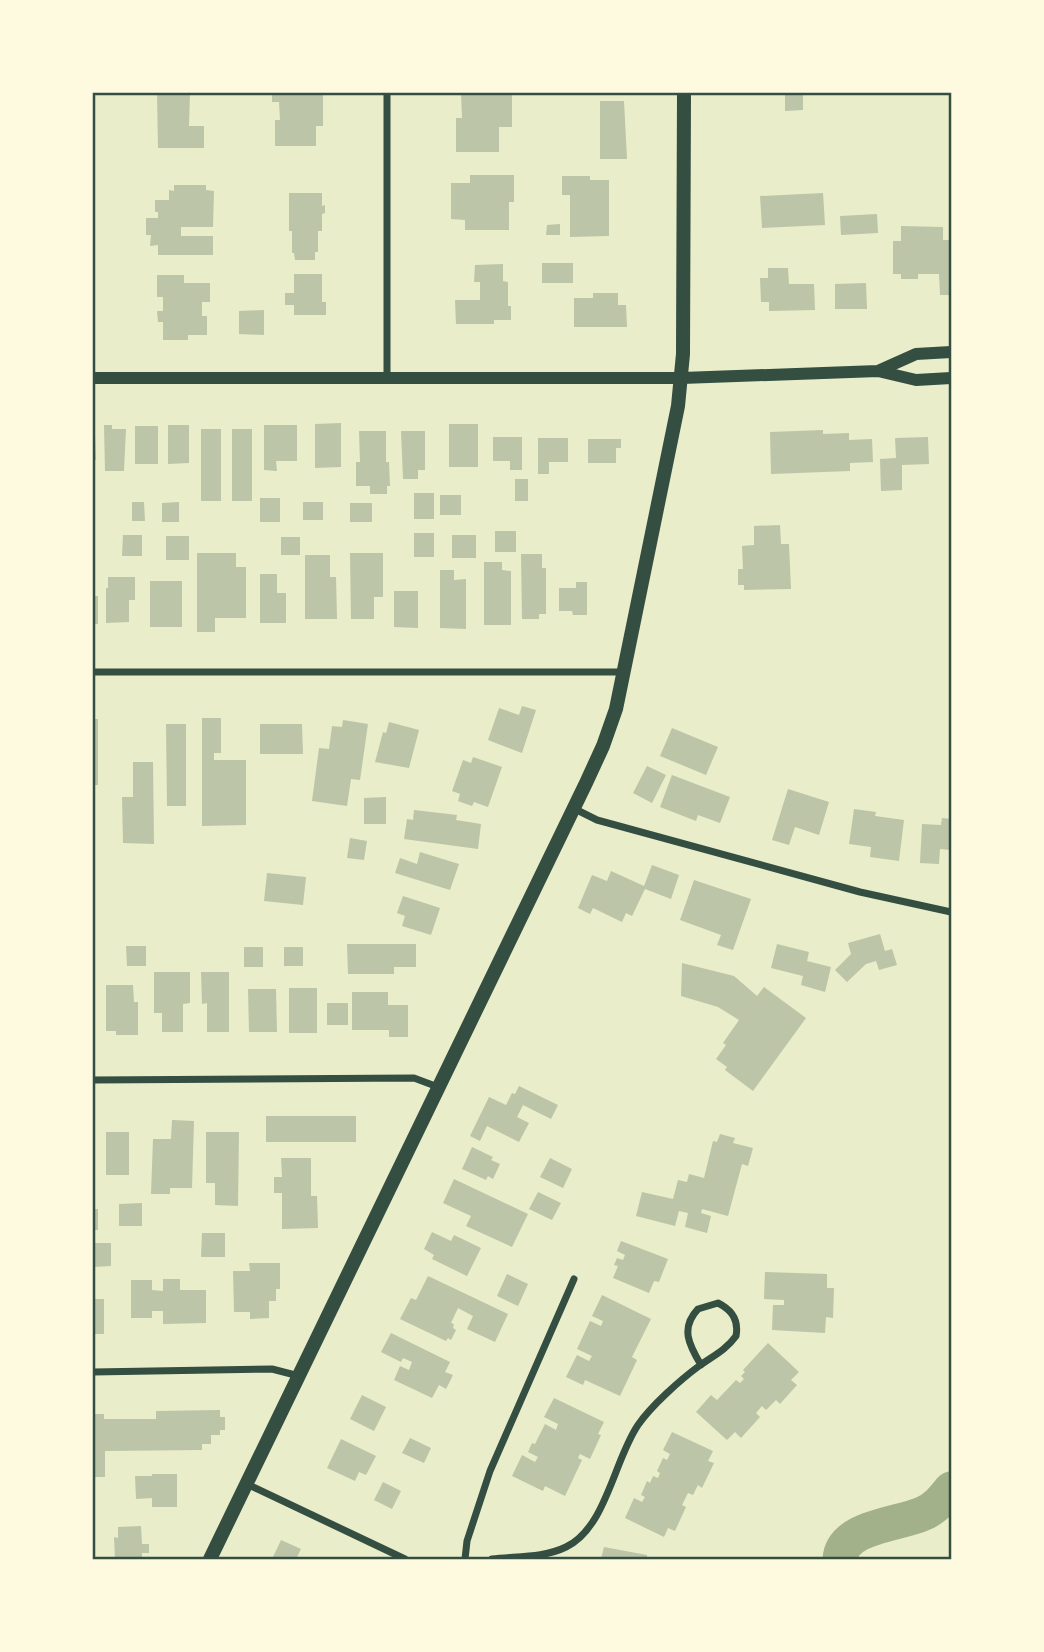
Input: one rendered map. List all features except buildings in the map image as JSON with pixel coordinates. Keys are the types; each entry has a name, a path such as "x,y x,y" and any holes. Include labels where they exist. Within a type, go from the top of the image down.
{"main road":[{"path":"210,1559 603,746 616,709 682,378 684,93"}],"street":[{"path":"387,93 387,379"},
{"path":"878,370 916,354 951,352"},
{"path":"93,378 682,378 878,370 916,380 951,378"},
{"path":"93,672 625,672"},
{"path":"572,808 611,824 860,892 951,912"},
{"path":"93,1080 414,1078 439,1087"},
{"path":"465,1559 467,1542 490,1471 574,1279"},
{"path":"492,1559 548,1556 578,1540 591,1524 637,1425 680,1381 721,1353 736,1336 736,1320 727,1308 718,1303 698,1308 688,1324 686,1333 690,1346 701,1365"},
{"path":"93,1372 272,1369 299,1376"},
{"path":"247,1484 405,1559"}],"waterway":[{"path":"840,1559 843,1548 861,1533 927,1512 951,1489"}]}
